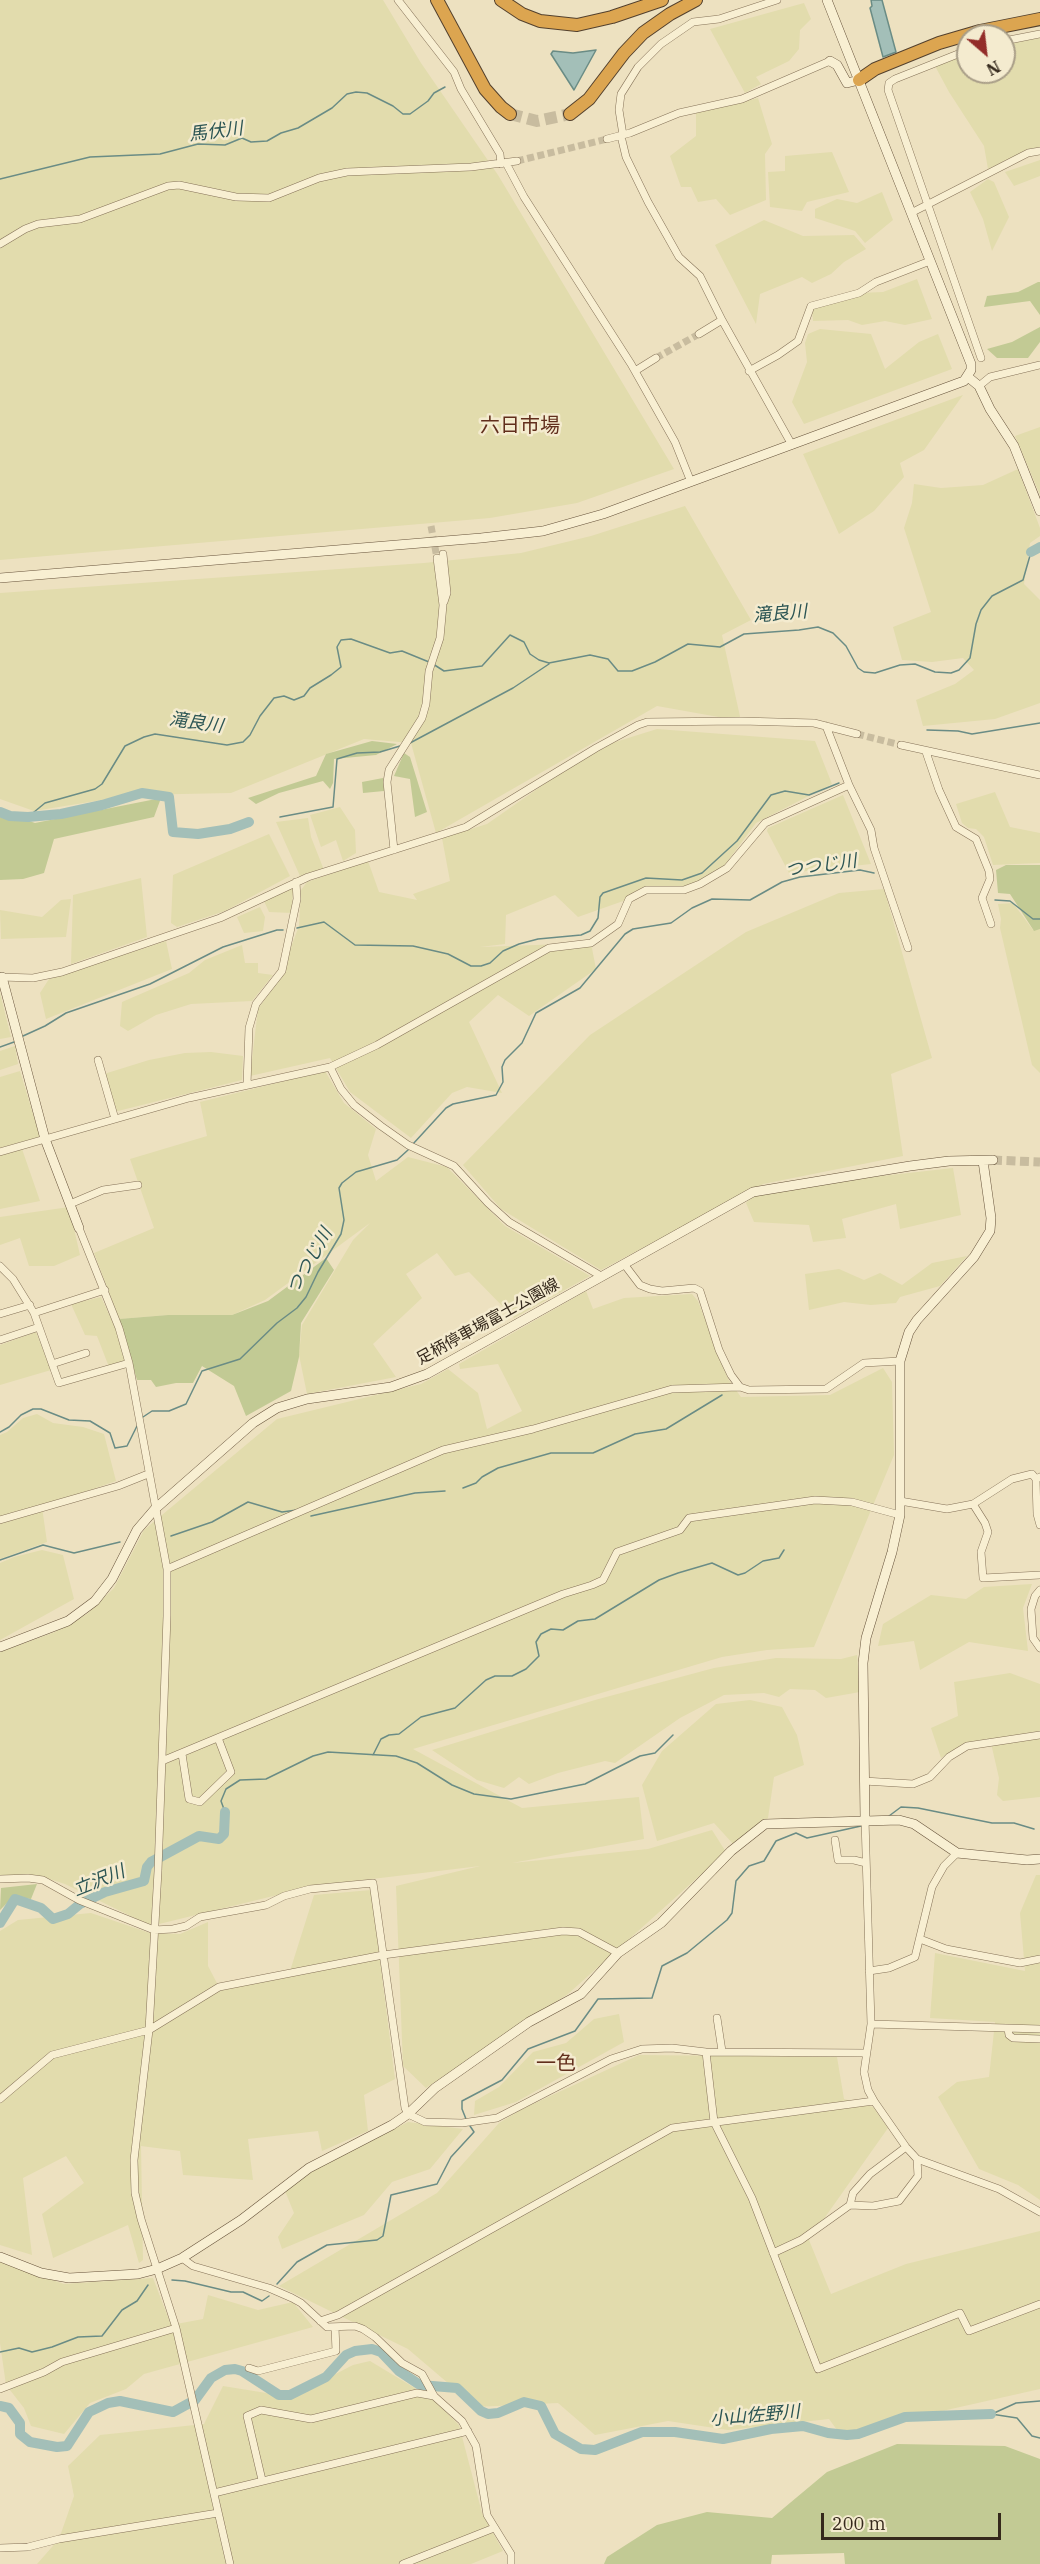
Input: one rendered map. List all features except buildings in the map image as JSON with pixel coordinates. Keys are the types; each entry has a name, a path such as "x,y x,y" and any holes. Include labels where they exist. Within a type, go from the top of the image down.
{"highway":[{"path":"437,0 484,89 510,114"},
{"path":"501,0 522,14 558,25 591,23 663,0"},
{"path":"570,114 589,99 624,53 643,33 670,14 696,0"},
{"path":"859,80 875,69 960,37 1040,19"},
{"path":"1016,31 1040,26"},
{"path":"859,80 877,76 956,46"}],"street":[{"path":"398,0 454,72 461,89 530,207 635,371 675,442 691,482"},
{"path":"777,0 760,3 715,20 689,23 653,51 632,76 621,94 619,110 626,157 648,201 679,257 700,276 749,371 792,445"},
{"path":"0,578 512,535 573,523 792,445 959,383 968,377 970,364 827,0"},
{"path":"1016,39 1040,34"},
{"path":"956,55 902,75 889,83 890,97 981,358"},
{"path":"607,139 622,136 679,114 742,99 830,61 837,65 847,83 859,80"},
{"path":"911,213 1028,153 1040,151"},
{"path":"0,244 38,224 80,219 168,186 179,185 236,197 269,198 319,178 346,172 471,167 517,160"},
{"path":"749,371 798,341 812,306 859,293 876,282 930,261"},
{"path":"699,334 722,320"},
{"path":"635,371 656,358"},
{"path":"979,386 990,377 1040,366"},
{"path":"968,377 979,386 1017,453 1040,511"},
{"path":"394,850 387,782 388,770 422,718 426,704 429,671 440,638 443,605 440,556"},
{"path":"230,2564 176,2328 141,2219 134,2175 149,2030 158,1871 167,1569 129,1364 105,1290 45,1139 0,975 33,978 62,972 220,918 296,882 466,828 596,748 647,722 814,723 857,734"},
{"path":"826,726 849,785 871,830 874,848 908,948"},
{"path":"901,745 1040,776"},
{"path":"926,752 939,790 956,827 976,839 989,871 990,879 982,898 991,924"},
{"path":"0,1152 189,1098 330,1067 377,1045 549,948 591,943 618,924 629,899 646,890 684,890 700,884 727,868 765,823 849,785"},
{"path":"247,1085 249,1028 256,1004 282,971 297,899 296,882"},
{"path":"98,1060 115,1119"},
{"path":"330,1067 341,1089 354,1105 408,1144 454,1166 509,1222 601,1276"},
{"name":"足柄停車場富士公園線","path":"0,1647 68,1621 95,1601 112,1579 137,1530 155,1509 253,1423 271,1411 292,1402 307,1399 391,1387 427,1374 753,1192 910,1166 949,1161 993,1160"},
{"path":"983,1161 991,1218 990,1231 974,1257 917,1320 909,1332 900,1361 900,1515 892,1552 866,1638 862,1663 871,2024 864,2072 874,2101 917,2159 999,2189 1040,2212"},
{"path":"70,1204 103,1190 138,1185"},
{"path":"624,1264 640,1285 650,1289 662,1291 694,1288 700,1291 719,1350 731,1375 740,1387"},
{"path":"0,1266 13,1279 30,1305 59,1383 129,1364"},
{"path":"34,1313 105,1290"},
{"path":"0,1314 30,1305"},
{"path":"0,1340 39,1328"},
{"path":"52,1364 86,1353"},
{"path":"167,1569 443,1450 533,1429 672,1389 740,1387 749,1390 826,1389 864,1363 900,1361"},
{"path":"0,1520 118,1486 148,1474"},
{"path":"900,1502 947,1509 973,1504 1012,1479 1032,1474 1038,1478 1037,1514 1040,1525"},
{"path":"162,1761 563,1594 603,1580 617,1552 680,1530 689,1518 815,1500 852,1502 900,1515"},
{"path":"973,1504 988,1532 981,1552 983,1578 1040,1575"},
{"path":"1040,1590 1031,1609 1032,1638 1040,1648"},
{"path":"864,1781 913,1784 930,1777 949,1756 967,1746 1040,1735"},
{"path":"182,1754 189,1799 200,1802 231,1772 218,1738"},
{"path":"0,2257 41,2273 62,2278 138,2274 182,2258 241,2220 309,2168 392,2125 408,2114 435,2088 528,2022 581,1994 618,1953 661,1923 731,1851 765,1824 890,1820 914,1824 957,1853 1040,1859"},
{"path":"835,1840 838,1860 866,1863"},
{"path":"869,1971 889,1968 915,1957 932,1887 944,1866 957,1853"},
{"path":"0,1879 42,1880 79,1900 154,1930 173,1929 186,1926 200,1917 266,1905 284,1896 310,1889 373,1883 405,2108 408,2114 425,2122 462,2123 506,2114 537,2096 628,2052 672,2048 706,2052 866,2053"},
{"path":"0,2099 52,2055 149,2030 219,1987 382,1955 563,1931 579,1932 618,1953"},
{"path":"920,1939 946,1949 1020,1963 1040,1959"},
{"path":"717,2018 722,2051"},
{"path":"871,2024 1040,2029"},
{"path":"1008,2029 1009,2035 1013,2038 1040,2039"},
{"path":"706,2052 714,2122 753,2198 818,2369 960,2313 969,2331 1040,2304"},
{"path":"320,2320 338,2315 672,2128 874,2101"},
{"path":"850,2205 853,2193 870,2174 906,2147"},
{"path":"773,2253 801,2240 850,2205 873,2206 899,2201 918,2176 917,2159"},
{"path":"182,2258 193,2266 259,2285 292,2298 301,2303 327,2327 355,2326 363,2329 375,2337 402,2363 422,2374 434,2394 462,2421 476,2446 487,2515 511,2554 511,2564"},
{"path":"0,2389 44,2372 62,2362 176,2328"},
{"path":"249,2368 258,2371 336,2351 334,2328"},
{"path":"262,2480 247,2416 261,2410 311,2419 417,2393 434,2394"},
{"path":"214,2493 468,2431"},
{"path":"0,2548 28,2547 59,2539 218,2513"},
{"path":"403,2564 494,2528"}],"shaded area":[{"path":"0,0 383,0 421,63 498,175 674,469 577,503 490,518 0,560"},
{"path":"804,3 811,19 800,30 799,49 789,61 756,77 761,84 745,93 710,29"},
{"path":"1040,38 1040,147 1029,149 988,169 984,146 935,66 956,59 956,84 1016,84 1016,42"},
{"path":"758,98 772,144 765,154 766,200 730,215 716,199 698,202 691,187 681,187 670,156 696,136 696,113"},
{"path":"832,152 849,192 807,202 802,211 770,207 768,172 785,171 785,156"},
{"path":"1040,160 1040,176 1014,186 1005,172"},
{"path":"988,179 994,182 1009,217 992,251 983,219 970,192"},
{"path":"882,192 893,220 865,243 855,231 815,218 815,209 837,199 857,203"},
{"path":"764,220 803,236 854,235 866,249 844,262 831,274 812,283 802,277 760,294 756,324 715,245"},
{"path":"917,279 932,319 905,325 885,321 862,325 848,320 813,321 812,311 815,306 859,293 883,292"},
{"path":"820,329 871,334 885,369 919,342 938,334 952,369 804,424 792,402 807,362 805,343 808,334"},
{"path":"963,395 924,450 900,463 904,477 874,511 839,534 803,454"},
{"path":"1040,427 1040,495 1015,436"},
{"path":"1018,469 1040,528 1040,536 1030,543 1024,584 1040,600 1040,703 995,719 923,726 916,700 955,684 974,670 963,658 932,662 902,660 893,627 931,612 904,528 912,503 914,484 941,488 983,485"},
{"path":"685,506 751,620 722,635 741,721 657,706 436,833 411,743 364,739 231,793 133,795 34,811 0,799 0,593 424,563 521,553 591,536"},
{"path":"657,729 815,741 832,784 756,823 724,866 676,894 643,894 578,917 555,895 506,915 505,944 480,947 591,943 596,969 529,1016 498,995 469,1022 502,1093 467,1087 452,1093 411,1138 350,1092 330,1058 250,1076 258,1009 278,981 299,926 301,890 307,882 368,861 379,892 417,900 413,894 450,881 442,838 487,824 596,748"},
{"path":"995,792 1010,827 1040,833 1040,863 993,865 984,837 976,829 968,828 962,823 956,804"},
{"path":"843,795 871,864 789,873 767,831 768,828"},
{"path":"340,807 355,830 356,853 343,861 336,840 321,847 310,815"},
{"path":"308,818 311,837 324,870 300,876 276,822"},
{"path":"269,834 290,876 225,911 177,927 171,923 173,875"},
{"path":"141,878 147,937 71,964 73,895"},
{"path":"293,886 292,913 269,912 264,901"},
{"path":"884,889 932,1058 891,1074 903,1156 763,1184 601,1270 501,1209 463,1165 590,1035 746,932 839,893"},
{"path":"71,899 66,937 1,939 0,910 42,917 61,900"},
{"path":"1013,903 1033,930 1040,929 1040,1073 1032,1065 1000,928 998,904"},
{"path":"260,907 265,917 263,931 244,933 237,917"},
{"path":"166,941 172,969 46,1019 40,993 49,979"},
{"path":"242,945 245,963 258,963 258,973 273,975 252,1001 191,1004 156,1015 128,1031 120,1026 122,1002 189,973 205,960"},
{"path":"0,993 11,1037 0,1039"},
{"path":"15,1046 18,1064 0,1070 0,1051"},
{"path":"211,1052 243,1056 242,1080 114,1112 104,1074 149,1060 185,1053"},
{"path":"20,1071 40,1137 0,1148 0,1077"},
{"path":"325,1071 344,1103 376,1129 368,1155 376,1181 408,1157 447,1167 505,1226 590,1276 514,1318 469,1272 455,1276 437,1253 406,1274 422,1298 373,1344 396,1377 307,1394 299,1355 302,1325 353,1240 370,1223 265,1300 232,1315 168,1315 119,1319 94,1253 154,1228 130,1159 207,1136 200,1102"},
{"path":"22,1149 40,1201 0,1209 0,1155"},
{"path":"953,1168 961,1215 900,1229 896,1204 842,1219 846,1238 813,1242 809,1225 754,1222 746,1203 753,1195 837,1181"},
{"path":"69,1207 80,1255 54,1266 29,1266 20,1238 0,1245 0,1217"},
{"path":"967,1256 940,1286 900,1297 896,1303 871,1305 844,1302 809,1310 805,1274 839,1269 864,1280 880,1273 902,1285 932,1263"},
{"path":"586,1291 593,1309 624,1298 692,1294 698,1301 728,1379 741,1397 830,1395 883,1368 892,1382 894,1455 814,1647 767,1650 722,1657 413,1749 522,1808 639,1797 644,1839 512,1863 648,1849 712,1830 726,1852 568,1994 426,2088 403,2066 396,1886 480,1866 314,1886 151,1926 65,1884 40,1876 0,1876 0,1652 55,1632 87,1614 114,1588 144,1530 277,1419 421,1384 448,1369 478,1393 487,1429 522,1411 498,1364 460,1369 459,1364"},
{"path":"101,1297 115,1327 126,1363 109,1367 97,1336 85,1335 71,1304"},
{"path":"36,1332 51,1370 0,1385 0,1345"},
{"path":"37,1414 53,1423 83,1427 104,1434 116,1481 42,1507 47,1542 0,1559 0,1435 23,1418"},
{"path":"42,1550 63,1555 74,1599 0,1640 0,1563"},
{"path":"1032,1584 1023,1608 1028,1651 969,1642 920,1670 914,1641 878,1646 883,1624 931,1595 966,1599 984,1587"},
{"path":"857,1655 860,1692 826,1698 815,1690 790,1689 779,1697 764,1693 724,1695 680,1718 615,1763 605,1761 558,1773 529,1784 519,1777 504,1788 477,1780 432,1750 595,1700 714,1668 776,1658 841,1659"},
{"path":"1010,1673 1040,1684 1040,1797 1003,1801 997,1795 999,1778 990,1739 965,1743 941,1758 931,1728 958,1716 954,1682"},
{"path":"750,1700 782,1707 797,1735 804,1765 774,1777 768,1818 734,1845 714,1823 657,1841 642,1785 662,1751 716,1704"},
{"path":"1036,1875 1040,1875 1040,2200 1018,2185 979,2169 938,2097 957,2082 989,2077 995,2022 930,2018 935,1953 1025,1971 1020,1913"},
{"path":"371,1890 395,2079 364,2095 368,2131 322,2151 318,2131 248,2139 253,2180 183,2175 180,2151 141,2146 143,2260 139,2263 128,2225 53,2258 42,2214 84,2183 66,2156 23,2178 32,2255 0,2245 0,1931 18,1920 91,1913 150,1933 180,1934 208,1922 208,1966 219,1987 290,1971 314,1895"},
{"path":"619,2014 624,2042 516,2102 474,2115 475,2101 499,2087 533,2052 566,2043 594,2019"},
{"path":"639,2055 837,2057 844,2099 873,2107 888,2128 809,2240 831,2294 906,2264 1040,2231 1040,2389 840,2434 829,2419 728,2430 668,2421 595,2435 558,2403 476,2407 408,2349 279,2286 437,2193 499,2123 522,2109"},
{"path":"408,2122 463,2129 430,2169 392,2182 364,2215 282,2249 278,2237 294,2213 285,2191 315,2169"},
{"path":"0,2262 64,2284 153,2278 171,2325 203,2319 208,2295 258,2310 293,2302 313,2327 144,2374 126,2389 90,2403 64,2434 31,2426 24,2408 6,2385 0,2343"},
{"path":"370,2361 433,2399 459,2425 482,2513 503,2551 471,2564 37,2564 59,2539 74,2496 68,2466 100,2435 204,2424 223,2386 291,2397 353,2365"}],"green space":[{"path":"1040,282 1040,315 1030,301 984,307 987,296 1018,292"},
{"path":"1040,327 1040,342 1028,358 997,358 987,349 1012,342"},
{"path":"372,741 397,744 376,755 334,759 333,783 330,789 323,781 279,793 256,804 248,798 316,776 326,754"},
{"path":"404,753 410,757 427,812 415,817 410,779 394,776"},
{"path":"383,778 384,791 363,793 362,782"},
{"path":"161,798 154,817 54,839 44,873 23,879 0,880 0,811 35,823"},
{"path":"1006,865 1040,865 1040,929 1034,931 1010,894 998,893 996,870"},
{"path":"326,1258 334,1270 301,1323 299,1357 291,1391 246,1416 234,1386 202,1366 193,1383 176,1383 156,1387 151,1380 137,1380 119,1319 168,1315 232,1315 268,1301"},
{"path":"37,1884 31,1899 13,1897 0,1910 1,1888"},
{"path":"897,2444 1005,2446 1040,2459 1040,2564 845,2564 844,2553 772,2555 771,2564 604,2564 607,2557 657,2525 707,2512 772,2518 827,2472"}],"water":[{"path":"871,0 882,0 896,52 883,57 870,8"},
{"path":"596,50 574,90 551,54 553,51 573,53"}],"waterway":[{"name":"馬伏川","path":"0,179 90,157 160,154 198,144 225,145 242,138 251,142 267,141 281,133 298,128 332,108 347,94 356,92 367,93 393,106 403,114 410,114 428,101 434,93 445,87"},
{"name":"滝良川","path":"1031,552 1040,547"},
{"name":"滝良川","path":"433,664 444,671 482,666 510,635 524,642 530,654 549,663 590,655 608,659 618,671 632,671 655,662 688,644 720,647 744,634 818,627 833,633 846,646 858,668 864,672 875,673 900,665 915,664 935,672 951,673 959,670 970,658 981,610 992,596 1023,580 1031,552"},
{"name":"滝良川","path":"28,817 45,803 95,789 102,784 125,746 144,737 155,734 227,745 243,742 274,698 284,696 294,700 304,696 310,688 341,667 337,647 341,640 351,639 390,653 402,651 429,662"},
{"name":"滝良川","path":"410,743 513,688 549,664"},
{"path":"927,730 972,734 1040,723"},
{"name":"滝良川","path":"280,817 333,807 337,759 357,753 380,752 400,746"},
{"path":"297,928 324,922 355,945 413,946 448,954 471,966 481,966 490,963 503,951 519,944 538,939 581,935 590,931 598,918 600,897 603,893 646,878 682,880 702,873 737,841 771,795 785,791 809,795 839,783"},
{"name":"滝良川","path":"0,812 10,816 28,817 61,814 142,793 169,797 173,832 198,834 230,829 249,822"},
{"name":"つつじ川","path":"413,1144 446,1108 453,1104 496,1095 503,1082 502,1067 505,1060 522,1043 536,1013 580,988 625,934 633,929 671,923 692,908 712,899 750,900 782,882 800,877 860,870 874,873"},
{"name":"つつじ川","path":"995,900 1010,901 1033,919 1040,919"},
{"path":"23,1036 66,1013 150,984 223,947 283,930"},
{"path":"0,1047 14,1042"},
{"name":"つつじ川","path":"143,1417 152,1411 169,1411 186,1404 202,1371 240,1359 277,1323 297,1308 306,1297 341,1234 344,1220 339,1188 342,1183 356,1172 397,1160 408,1150"},
{"path":"463,1488 476,1483 498,1468 551,1453 593,1453 635,1434 666,1429 722,1395"},
{"name":"つつじ川","path":"0,1432 21,1415 33,1409 41,1409 69,1420 90,1421 110,1433 115,1448 127,1446 137,1426"},
{"path":"311,1516 415,1493 445,1491"},
{"path":"171,1536 212,1522 248,1502 282,1512 297,1510"},
{"path":"0,1560 43,1545 74,1553 120,1542"},
{"path":"373,1755 381,1739 399,1734 421,1717 455,1708 486,1680 495,1676 512,1676 526,1669 539,1656 536,1642 541,1634 551,1629 563,1630 578,1621 595,1619 659,1580 678,1573 712,1563 738,1575 763,1561 779,1558 784,1550"},
{"path":"225,1812 221,1801 226,1789 240,1780 266,1779 313,1756 328,1752 396,1756 417,1763 452,1785 474,1794 511,1799 585,1784 640,1756 655,1753 673,1735"},
{"path":"889,1816 901,1807 918,1808 992,1823 1014,1823 1034,1829"},
{"name":"立沢川","path":"0,1923 15,1899 41,1908 53,1919 68,1914 80,1904 105,1892 144,1881 147,1867 151,1862 199,1836 219,1839 224,1834 225,1812"},
{"path":"466,2119 462,2101 502,2080 528,2049 575,2031 598,1999 652,1998 662,1966 687,1953 727,1920 732,1913 736,1881 749,1866 764,1861 776,1841 796,1833 807,1838 861,1826"},
{"path":"277,2284 297,2262 327,2245 377,2240 383,2236 391,2195 437,2184 451,2157 474,2132 470,2126"},
{"path":"172,2280 231,2292 243,2292 262,2301 269,2296"},
{"path":"0,2352 19,2348 32,2352 78,2337 102,2336 122,2310 137,2301 148,2285"},
{"name":"小山佐野川","path":"0,2406 9,2408 20,2423 20,2434 30,2442 57,2447 67,2446 89,2412 108,2403 120,2401 173,2412 195,2400 211,2378 225,2370 235,2369 242,2371 279,2395 290,2395 326,2377 346,2355 355,2351 372,2349 381,2352 399,2371 420,2385 457,2388 481,2411 488,2414 498,2413 524,2402 541,2406 555,2434 581,2449 595,2450 642,2432 675,2432 723,2439 771,2429 803,2426 828,2433 847,2435 858,2434 905,2417 991,2414"},
{"path":"992,2414 1016,2403 1040,2401"},
{"path":"991,2414 1017,2418 1032,2436 1040,2438"}],"tunnel":[{"path":"510,114 537,121 570,114"},
{"path":"517,161 607,139"},
{"path":"656,358 699,334"},
{"path":"431,526 437,558"},
{"path":"857,734 901,745"},
{"path":"993,1160 1040,1162"}],"district":[{"name":"六日市場","path":"520,426"},
{"name":"一色","path":"556,2064"}]}
